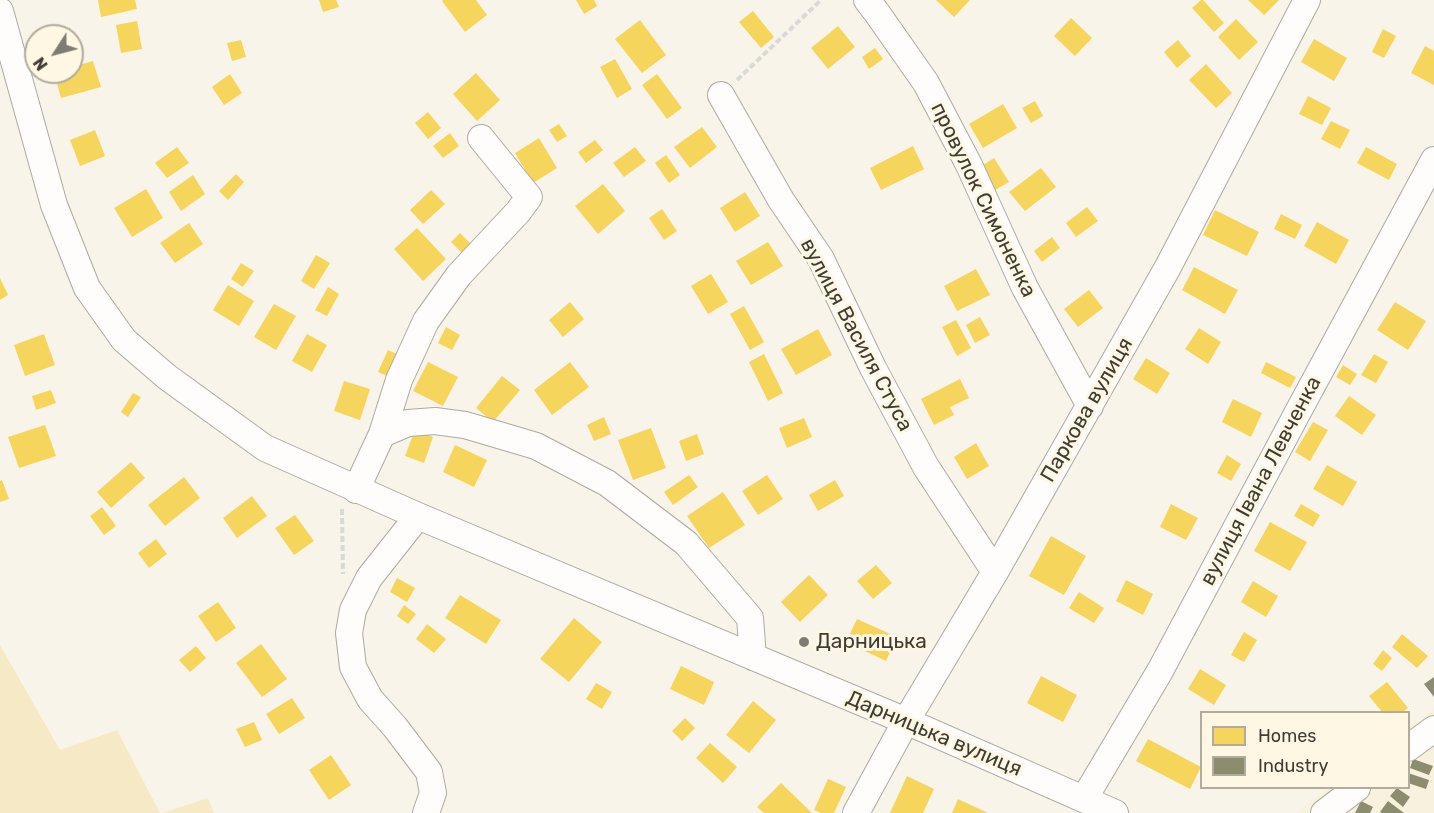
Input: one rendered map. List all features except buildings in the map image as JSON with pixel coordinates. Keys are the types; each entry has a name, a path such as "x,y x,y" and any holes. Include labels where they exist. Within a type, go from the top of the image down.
{"street":[{"name":"Паркова вулиця","path":"856,813 1168,267 1307,0"},
{"name":"провулок Симоненка","path":"876,4 926,83 969,165 1025,288 1090,406"},
{"name":"Дарницька вулиця","path":"0,11 54,205 87,288 124,340 167,377 265,448 348,486 1115,813"},
{"name":"вулиця Василя Стуса","path":"721,95 781,200 821,259 873,368 926,467 995,572"},
{"path":"348,486 382,434 399,380 426,321 459,274 518,212 528,197 481,138"},
{"name":"вулиця Івана Левченка","path":"1083,799 1160,672 1434,160"},
{"path":"382,434 408,423 435,421 465,424 536,446 607,483 686,543 750,618 753,657"},
{"path":"418,516 369,578 353,610 349,633 353,667 370,699 395,727 429,772 433,793 426,813"},
{"path":"1410,747 1434,729"},
{"path":"1324,813 1357,789"}],"path":[{"path":"721,95 821,0"},
{"path":"343,577 343,516 348,486"}],"shaded area":[{"path":"0,645 60,750 117,730 160,813 0,813"},
{"path":"1434,709 1434,813 1295,813 1328,789 1410,789 1410,727"},
{"path":"208,798 214,813 162,813"}],"place":[{"name":"Дарницька","path":"804,642"}]}
